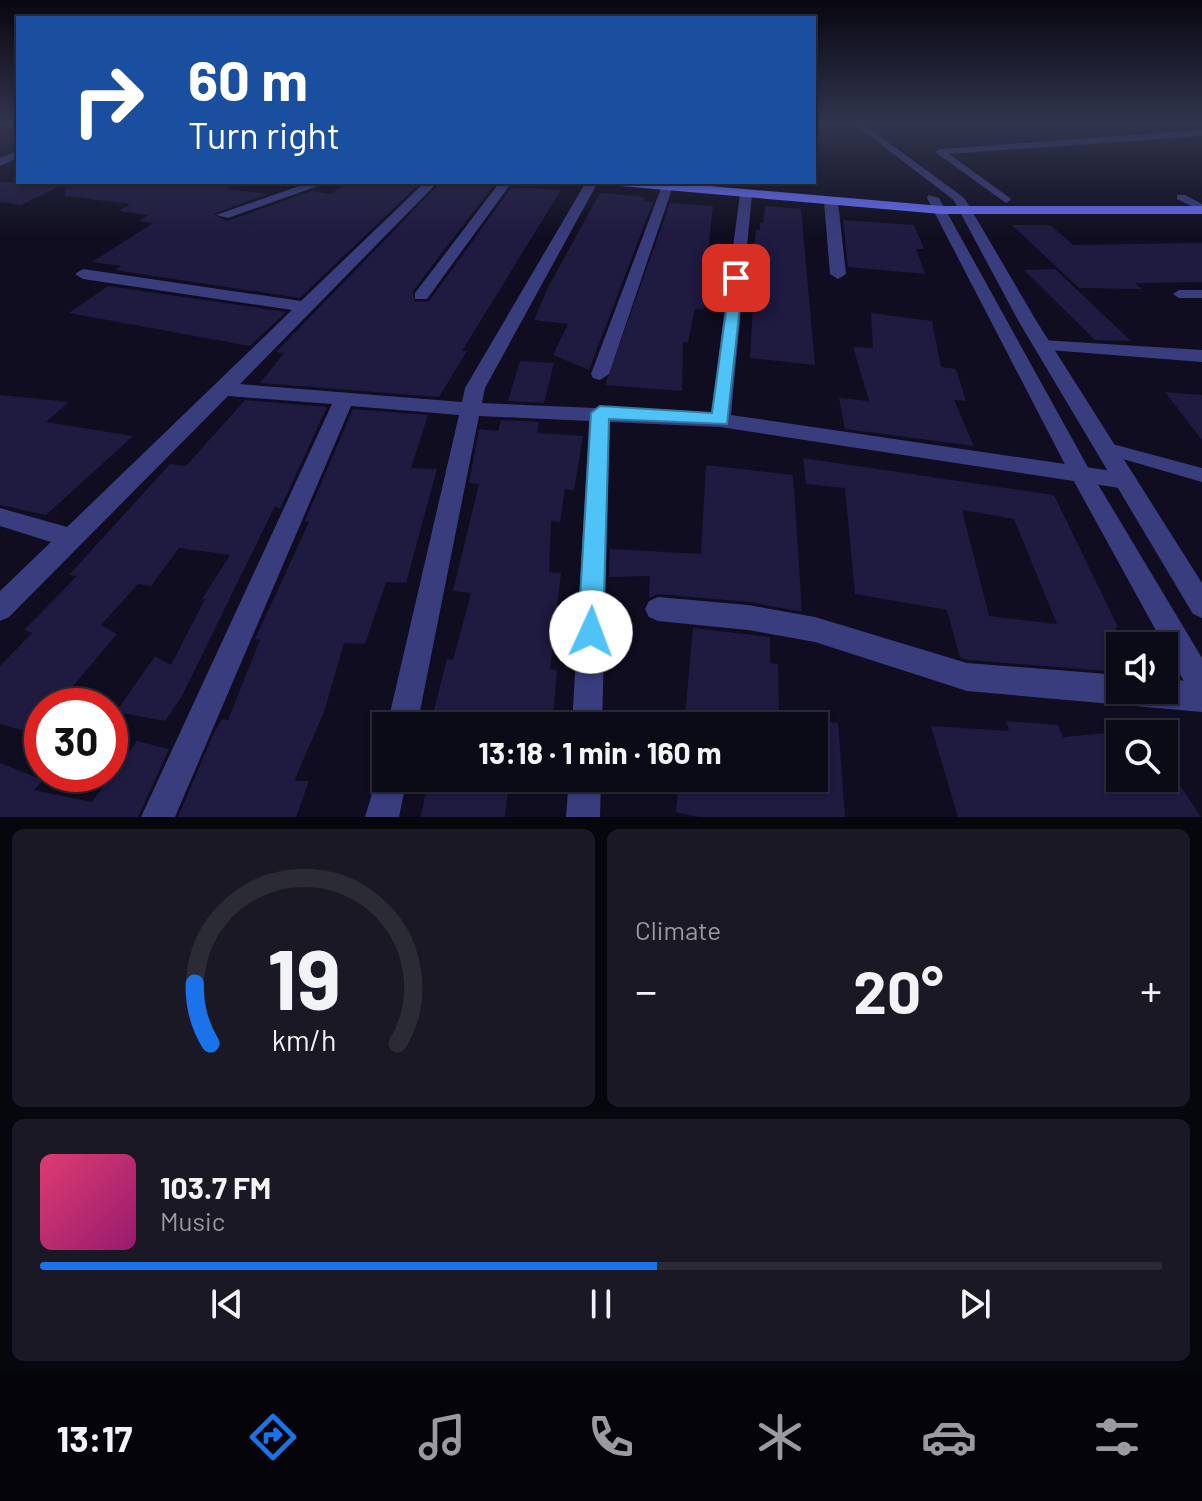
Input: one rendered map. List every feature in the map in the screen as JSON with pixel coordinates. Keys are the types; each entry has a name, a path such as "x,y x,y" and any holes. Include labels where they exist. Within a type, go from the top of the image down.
{"main road":[{"path":"644,184 747,188 950,205 1006,200 1202,196"},
{"path":"747,188 831,202 1202,209"}],"street":[{"path":"223,215 317,184"},
{"path":"0,609 430,184"},
{"path":"421,296 505,184"},
{"path":"405,712 469,409 484,367 591,184"},
{"path":"600,374 667,186"},
{"path":"720,420 747,188"},
{"path":"831,202 838,274"},
{"path":"950,205 1042,345 1202,606"},
{"path":"950,205 1082,476 1202,686"},
{"path":"83,274 306,307"},
{"path":"1042,345 1202,356"},
{"path":"223,389 469,409 720,420 1126,481"},
{"path":"158,817 345,398"},
{"path":"588,712 600,413"},
{"path":"0,517 71,538"},
{"path":"658,609 769,619 797,625 939,672 967,677 1202,697"},
{"path":"382,817 388,792"},
{"path":"583,817 584,792"}],"lane":[{"path":"900,161 950,205"},
{"path":"953,161 1006,200"},
{"path":"1181,197 1202,209"},
{"path":"1179,294 1202,294"},
{"path":"1105,448 1201,476"}],"building":[{"path":"0,182 64,184 21,205 0,202"},
{"path":"66,184 234,184 225,189 268,194 213,214 227,221 312,191 331,194 344,184 419,184 300,298 115,270 121,266 92,262 153,223 139,221 148,215 118,211 130,204 65,196"},
{"path":"439,184 493,186 413,291 415,302 429,301 512,187 561,190 462,351 467,351 439,397 260,383 284,353 276,352"},
{"path":"600,193 645,197 644,201 653,202 589,370 553,355 568,324 534,320 547,289"},
{"path":"670,203 713,206 708,251 729,252 725,285 709,283 703,310 695,309 688,343 683,342 682,391 605,385"},
{"path":"765,206 801,209 815,365 750,358 754,287 746,286 749,254 753,254 756,230 760,230 760,223 763,223"},
{"path":"843,220 914,225 924,249 916,249 925,274 848,267"},
{"path":"1012,225 1050,225 1073,245 1202,243 1202,282 1135,283 1142,289 1079,288"},
{"path":"1055,269 1131,341 1095,340 1024,270"},
{"path":"108,286 286,312 250,346 69,313"},
{"path":"871,313 932,321 941,367 956,369 966,401 954,400 974,446 845,429 839,398 869,401 853,347 873,348"},
{"path":"520,361 554,363 544,403 508,401"},
{"path":"1165,392 1202,395 1202,440"},
{"path":"0,395 69,402 46,422 133,436 46,515 0,505"},
{"path":"245,400 327,407 280,509 275,506 182,696 165,721 128,714 128,695 155,656 171,665 205,599 202,599 230,555 179,548 151,586 138,584 101,625 117,634 71,688 24,688 24,730 0,724 0,666 32,633 24,630 77,576 69,575 170,464 186,466"},
{"path":"353,409 428,415 411,468 437,469 406,583 386,582 365,644 344,643 324,712 294,781 309,781 296,817 178,817 213,735 222,719 228,720 260,640 255,639 309,522 305,521"},
{"path":"501,420 539,422 537,433 583,436 574,490 565,489 560,522 551,521 549,572 561,573 550,669 557,670 553,712 434,710 447,659 453,660 471,593 453,591 479,484 469,483 479,429 498,431"},
{"path":"803,458 1054,495 1118,627 1115,627 1117,632 1106,632 1106,671 960,658 947,610 855,594 845,488 806,484","holes":["962,510 1014,519 1057,624 989,616"]},
{"path":"706,465 793,475 802,612 749,602 658,594 649,598 650,576 609,577 610,549 701,554"},
{"path":"693,628 770,637 770,663 778,664 779,712 685,712"},
{"path":"828,721 838,723 845,817 699,817 676,812 678,792 828,792"},
{"path":"1006,721 1058,725 1063,737 1106,733 1106,792 1178,792 1178,782 1201,817 958,817 931,726 1009,731"},
{"path":"137,741 169,749 138,817 0,817 0,763 24,772 24,792 44,792 92,802 99,792 128,792 128,753"},
{"path":"425,792 508,792 505,817 421,817"}],"route":[{"path":"591,632 600,413 676,415 720,420 736,278"}]}
